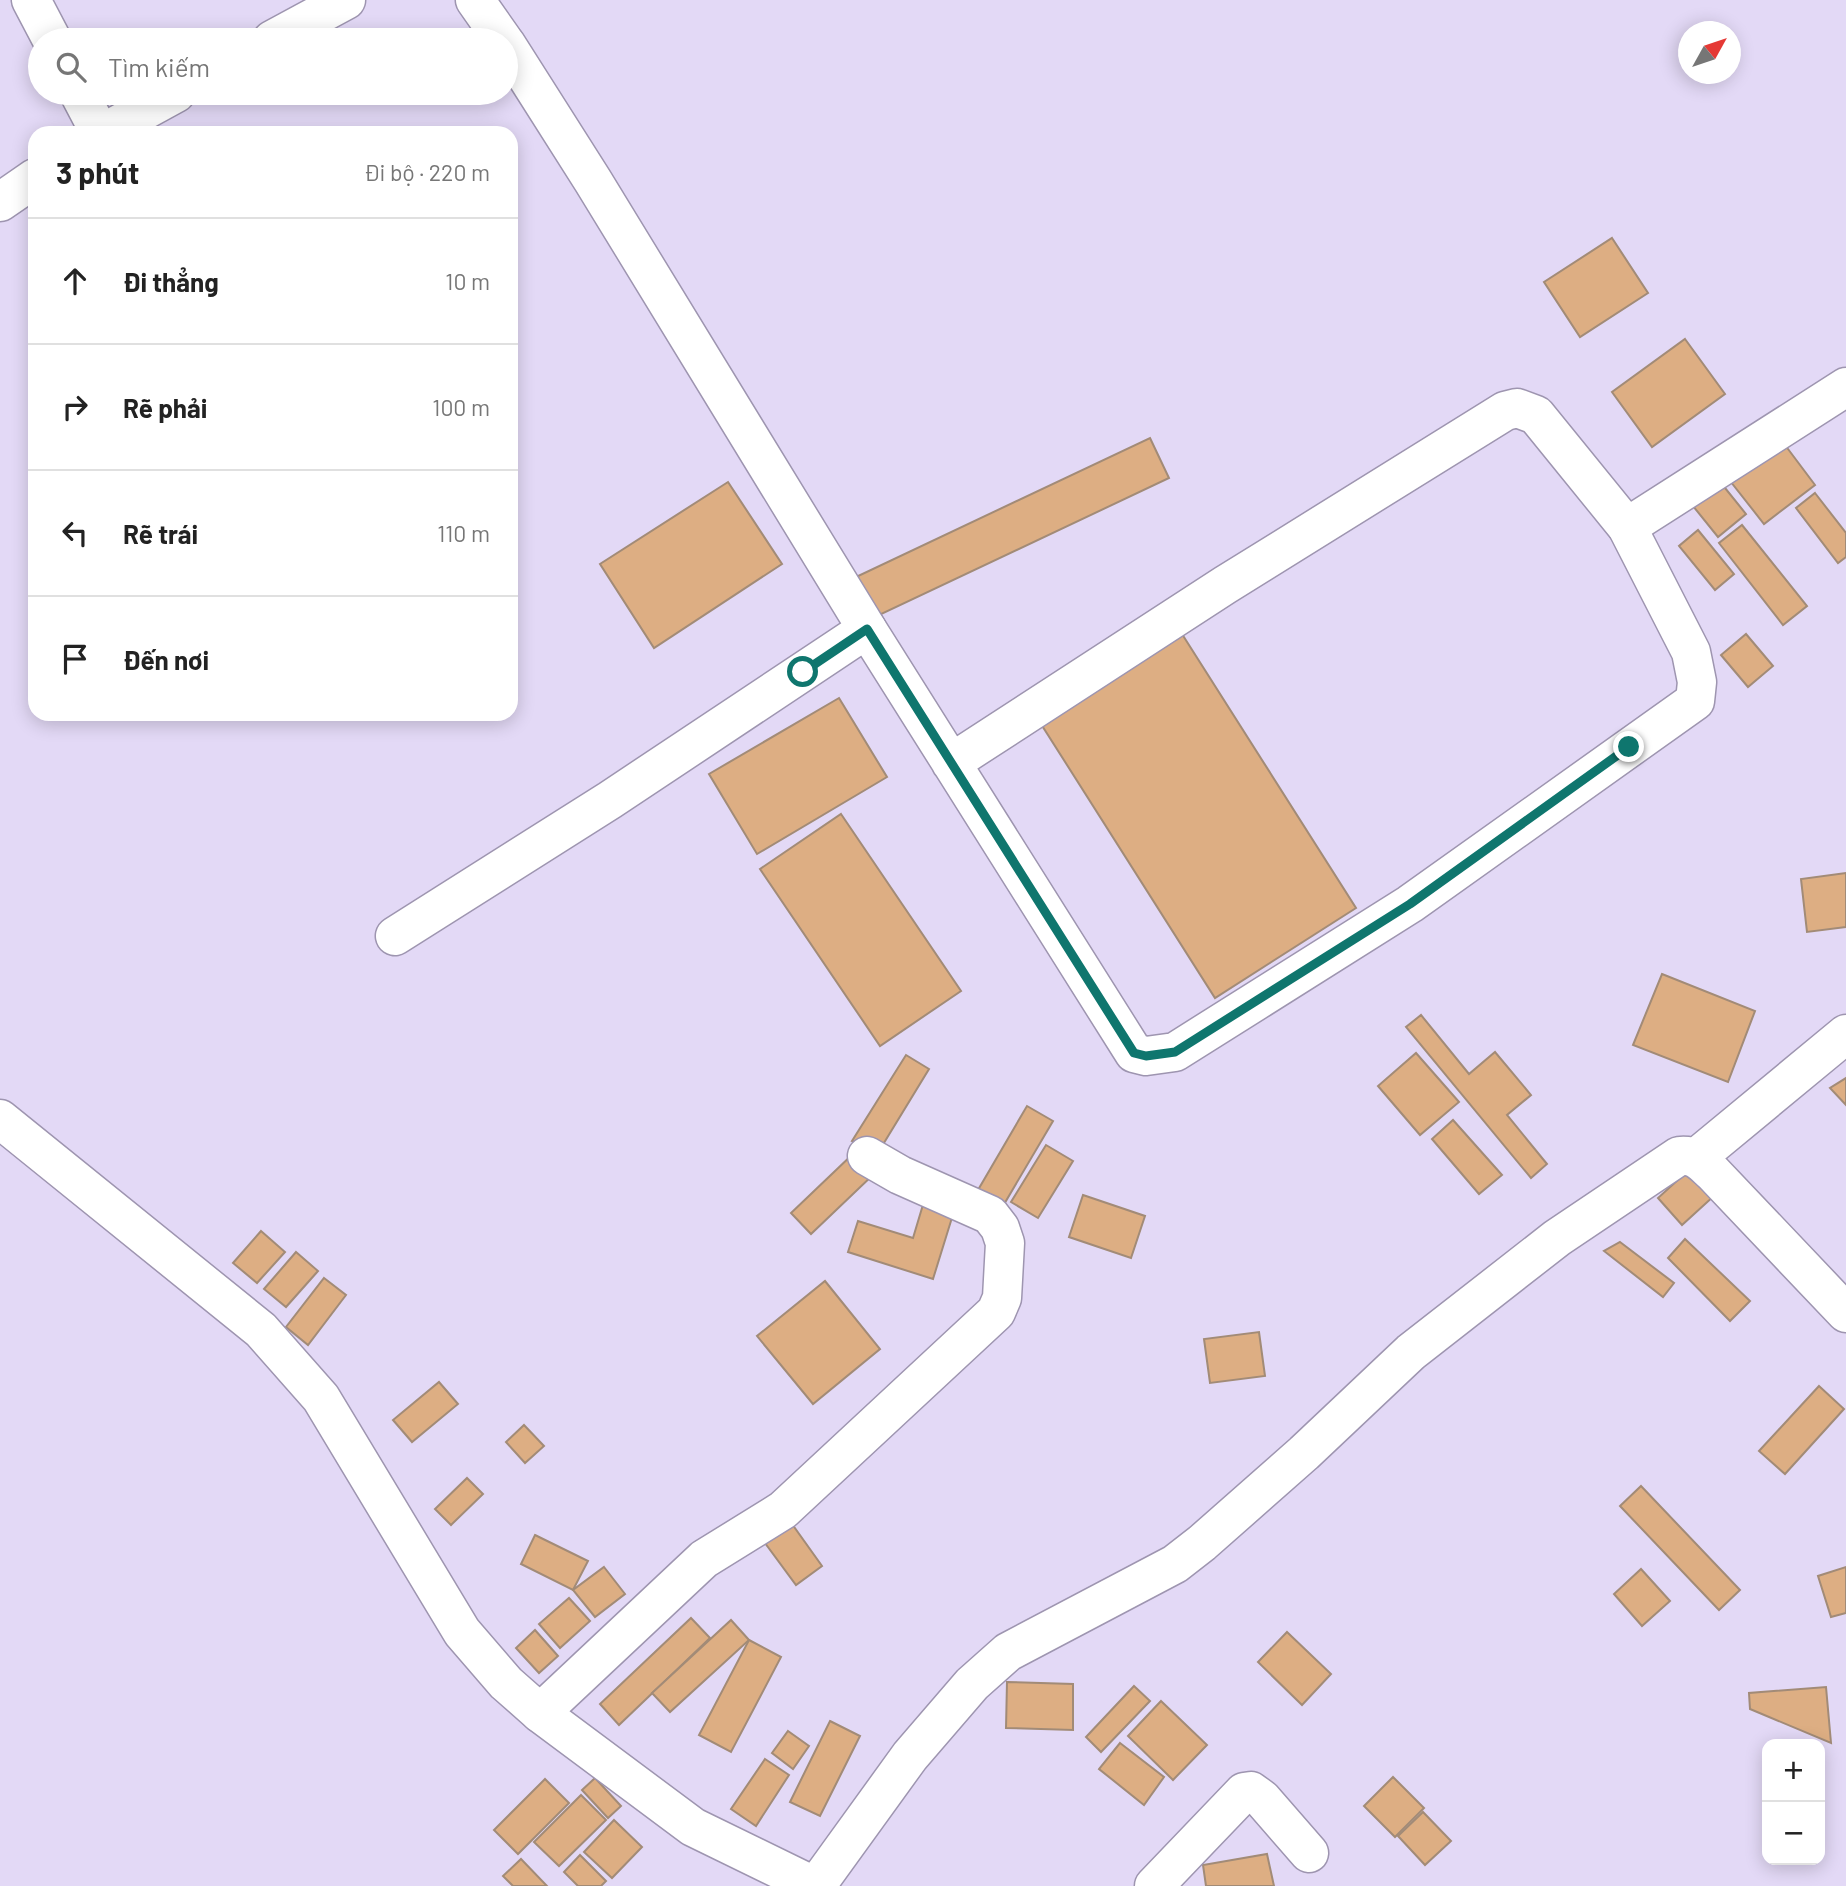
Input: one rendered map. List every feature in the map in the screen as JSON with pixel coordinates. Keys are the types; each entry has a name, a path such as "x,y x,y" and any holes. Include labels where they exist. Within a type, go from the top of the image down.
{"street":[{"path":"31,0 46,28"},
{"path":"294,28 346,0"},
{"path":"475,0 494,28"},
{"path":"518,64 593,181 867,629 951,763 1134,1053 1146,1056 1175,1052 1410,904 1695,701 1697,682 1691,652 1627,527 1536,415 1517,408 1504,411 1224,586 951,763"},
{"path":"86,105 97,126"},
{"path":"114,126 154,105"},
{"path":"0,201 28,183"},
{"path":"1627,527 1846,387"},
{"path":"395,936 610,800 867,629"},
{"path":"1696,1158 1846,1034"},
{"path":"0,1119 261,1331 321,1398 462,1632 506,1683 540,1713 692,1827 815,1886 910,1756 972,1684 1008,1652 1175,1564 1304,1453 1411,1352 1547,1246 1679,1156 1696,1158 1713,1173 1846,1312"},
{"path":"540,1713 704,1559 783,1510 996,1312 1002,1298 1005,1243 1000,1228 990,1215 900,1175 867,1156"},
{"path":"1154,1886 1244,1792 1251,1791 1262,1799 1309,1853"}],"building":[{"path":"1612,238 1648,293 1580,337 1544,282"},
{"path":"1685,339 1725,394 1652,447 1612,392"},
{"path":"1779,437 1815,485 1764,524 1727,477"},
{"path":"1150,438 1169,478 875,617 856,577"},
{"path":"728,482 782,564 654,648 600,564"},
{"path":"1721,483 1746,514 1718,537 1693,506"},
{"path":"1815,493 1846,533 1846,557 1838,563 1796,508"},
{"path":"1742,525 1807,606 1783,625 1719,543"},
{"path":"1698,530 1734,574 1715,590 1679,546"},
{"path":"1182,634 1356,908 1215,998 1041,724"},
{"path":"1746,634 1773,666 1748,687 1721,655"},
{"path":"839,698 887,777 757,854 709,774"},
{"path":"841,814 961,991 880,1046 760,869"},
{"path":"1846,873 1846,927 1807,932 1801,879"},
{"path":"1662,974 1755,1011 1728,1082 1633,1045"},
{"path":"1421,1015 1469,1074 1495,1052 1531,1095 1507,1115 1547,1164 1531,1178 1406,1027"},
{"path":"1416,1053 1459,1102 1420,1135 1378,1086"},
{"path":"906,1055 929,1069 879,1151 852,1141"},
{"path":"1846,1078 1846,1105 1830,1088"},
{"path":"1027,1106 1053,1121 1003,1206 978,1190"},
{"path":"1453,1120 1502,1175 1479,1194 1432,1139"},
{"path":"1046,1145 1073,1161 1038,1218 1011,1202"},
{"path":"855,1152 875,1173 811,1234 791,1213"},
{"path":"1691,1168 1715,1195 1682,1225 1658,1198"},
{"path":"1083,1195 1145,1216 1131,1258 1069,1237"},
{"path":"925,1198 955,1208 933,1279 848,1252 858,1221 913,1238"},
{"path":"261,1231 285,1252 257,1283 233,1263"},
{"path":"1685,1239 1750,1301 1730,1321 1668,1258"},
{"path":"1620,1242 1674,1283 1663,1297 1604,1251"},
{"path":"296,1252 318,1271 286,1307 264,1289"},
{"path":"324,1278 346,1295 308,1345 286,1327"},
{"path":"825,1281 880,1349 813,1404 757,1336"},
{"path":"1259,1332 1265,1376 1210,1383 1204,1339"},
{"path":"439,1382 458,1404 412,1442 393,1420"},
{"path":"1819,1386 1844,1409 1785,1474 1759,1451"},
{"path":"524,1425 544,1446 525,1463 506,1442"},
{"path":"467,1478 483,1494 451,1525 435,1509"},
{"path":"1641,1486 1740,1590 1719,1610 1620,1506"},
{"path":"792,1524 822,1566 796,1585 765,1543"},
{"path":"535,1535 588,1561 573,1590 521,1564"},
{"path":"604,1567 625,1594 595,1617 573,1590"},
{"path":"1846,1567 1846,1613 1831,1617 1818,1576"},
{"path":"1641,1569 1670,1601 1642,1626 1614,1594"},
{"path":"569,1598 590,1621 560,1648 539,1624"},
{"path":"691,1618 710,1638 619,1725 600,1704"},
{"path":"731,1620 749,1640 670,1712 652,1693"},
{"path":"535,1630 558,1656 539,1673 516,1648"},
{"path":"1287,1632 1331,1674 1302,1705 1258,1662"},
{"path":"749,1640 781,1657 731,1752 699,1735"},
{"path":"1007,1682 1073,1684 1073,1730 1006,1728"},
{"path":"1134,1686 1150,1701 1101,1752 1086,1737"},
{"path":"1826,1687 1831,1743 1750,1709 1749,1693"},
{"path":"1161,1701 1207,1745 1173,1780 1128,1736"},
{"path":"830,1721 860,1736 820,1816 790,1802"},
{"path":"788,1731 809,1746 793,1769 772,1753"},
{"path":"1120,1743 1164,1777 1144,1805 1099,1769"},
{"path":"765,1759 789,1775 756,1826 731,1809"},
{"path":"1393,1777 1424,1808 1395,1837 1364,1806"},
{"path":"595,1778 621,1806 608,1818 582,1790"},
{"path":"545,1779 569,1803 518,1854 494,1830"},
{"path":"581,1795 606,1820 559,1866 534,1842"},
{"path":"1423,1812 1451,1841 1425,1865 1398,1836"},
{"path":"614,1820 642,1847 612,1878 584,1852"},
{"path":"1267,1854 1274,1886 1206,1886 1203,1865"},
{"path":"580,1855 606,1881 601,1886 578,1886 564,1872"},
{"path":"521,1859 547,1886 513,1886 503,1876"}],"route":[{"path":"803,672 867,629 1134,1053 1146,1056 1175,1052 1410,904 1629,747"}]}
